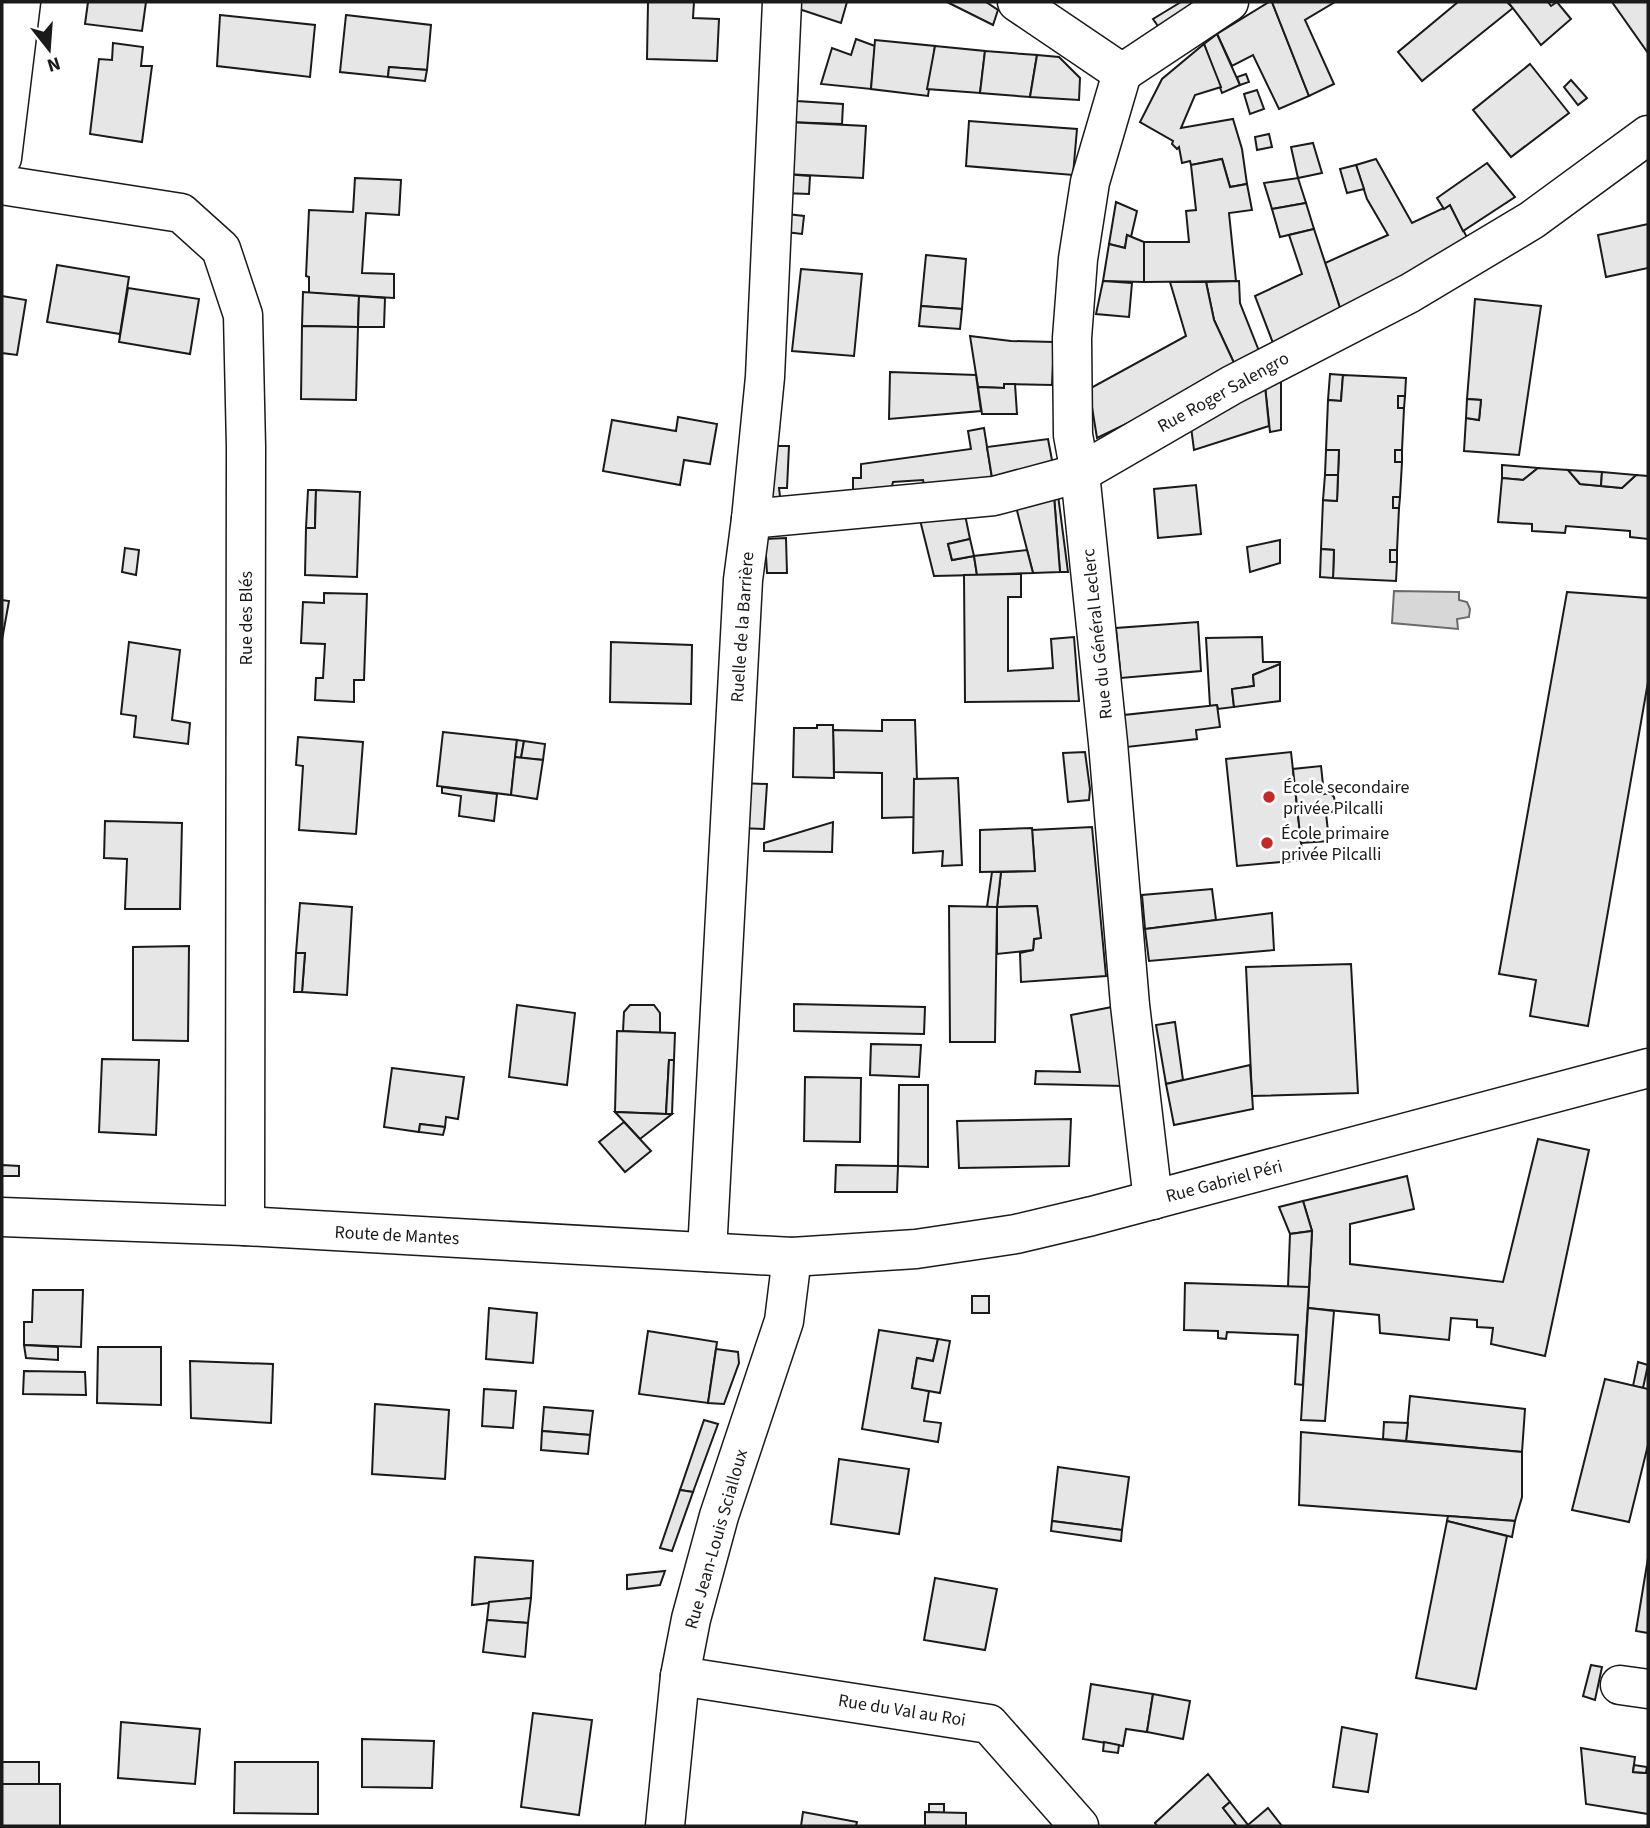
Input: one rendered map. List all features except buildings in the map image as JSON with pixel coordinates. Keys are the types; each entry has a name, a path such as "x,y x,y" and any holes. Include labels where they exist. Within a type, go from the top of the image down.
{"street":[{"path":"2,158 21,2"},
{"name":"Ruelle de la Barrière","path":"707,1252 742,593 765,377 782,2"},
{"path":"1017,2 1122,73 1229,2"},
{"name":"Rue du Général Leclerc","path":"1122,73 1090,182 1078,259 1072,338 1073,435 1080,473 1108,743 1130,1005 1153,1200"},
{"name":"Rue Roger Salengro","path":"751,519 994,495 1080,473 1232,385 1410,293 1532,220 1648,135"},
{"name":"Rue des Blés","path":"2,185 181,213 221,248 243,315 246,447 245,1226"},
{"name":"Rue Gabriel Péri","path":"792,1257 916,1249 1016,1234 1648,1068"},
{"name":"Route de Mantes","path":"2,1217 245,1226 792,1257"},
{"name":"Rue Jean-Louis Scialloux","path":"665,1826 680,1676 691,1619 719,1516 784,1321 792,1257"},
{"name":"Rue du Val au Roi","path":"680,1676 989,1724 1079,1826"}],"shaded area":[{"path":"1394,591 1459,592 1459,600 1467,602 1470,609 1469,617 1457,619 1458,629 1392,623"}],"place":[{"name":"École secondaire privée Pilcalli","path":"1269,797"},
{"name":"École primaire privée Pilcalli","path":"1267,843"}]}
